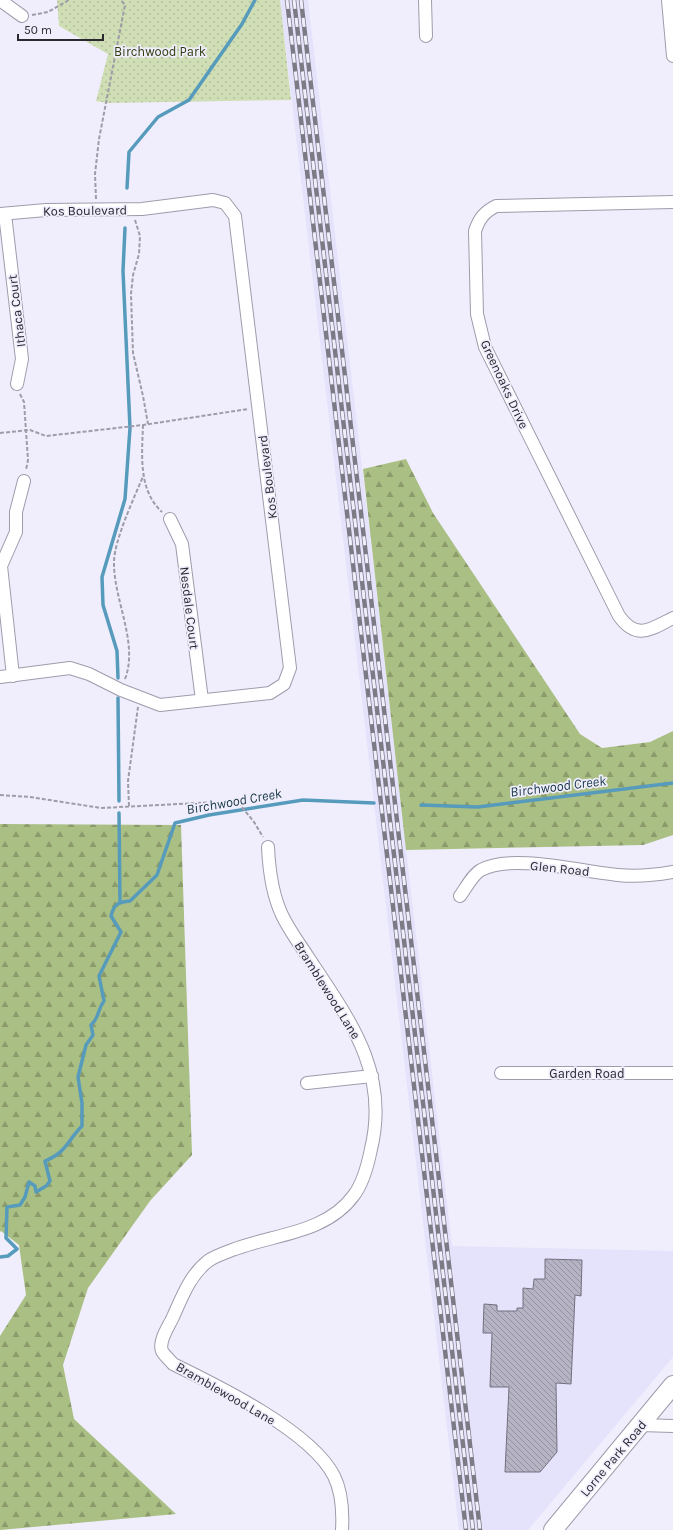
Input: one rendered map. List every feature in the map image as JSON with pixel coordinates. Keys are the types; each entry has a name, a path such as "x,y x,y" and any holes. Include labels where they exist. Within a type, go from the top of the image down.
{"street":[{"path":"0,0 22,16"},
{"path":"425,0 426,36"},
{"path":"668,0 673,56"},
{"name":"Kos Boulevard","path":"0,677 70,668 89,674 139,698 160,705 270,693 284,684 290,668 235,216 225,203 218,200 132,209 46,210 2,214"},
{"name":"Greenoaks Drive","path":"673,202 496,206 486,211 479,220 475,231 477,314 485,347 619,616 625,625 636,631 648,631 673,618"},
{"name":"Ithaca Court","path":"2,214 22,359 17,384"},
{"path":"13,676 1,566 16,532 16,512 24,481"},
{"name":"Nesdale Court","path":"170,519 182,544 202,700"},
{"name":"Bramblewood Lane","path":"268,847 269,870 282,914 358,1035 372,1076 376,1108 374,1136 363,1178 354,1196 338,1211 311,1228 243,1246 208,1261 197,1271 187,1286 162,1341 162,1350 173,1364 271,1416 311,1448 327,1464 340,1490 342,1530"},
{"name":"Glen Road","path":"460,896 480,870 496,864 509,863 550,866 619,875 673,872"},
{"name":"Garden Road","path":"501,1072 673,1073"},
{"path":"306,1082 372,1076"},
{"name":"Lorne Park Road","path":"553,1530 673,1385"},
{"path":"640,1425 673,1426"}],"path":[{"path":"22,16 48,12 69,0"},
{"path":"97,209 95,174 99,139 125,5 121,0"},
{"path":"132,209 140,236 139,254 133,275 131,294 133,352 148,424"},
{"path":"17,384 24,402 28,460 24,481"},
{"path":"0,433 30,430 46,436 143,425 259,408"},
{"path":"143,425 145,485 153,504 170,519"},
{"path":"121,690 129,669 130,654 115,580 114,560 127,514 144,474"},
{"path":"129,806 128,781 139,698"},
{"path":"0,795 30,797 101,808 237,801 254,822 268,847"}],"shaded area":[{"path":"280,0 308,0 452,1246 673,1251 673,1357 528,1530 459,1530"}],"green space":[{"name":"Birchwood Park","path":"57,0 280,0 291,100 107,103 96,101 108,54 59,26"},
{"path":"406,459 433,513 580,734 602,748 650,742 673,731 673,835 643,845 406,850 363,469"},
{"path":"0,824 181,825 192,1155 150,1201 88,1288 63,1365 74,1419 176,1514 0,1530 0,1336 26,1295 19,1245 1,1231 0,1232"}],"building":[{"path":"545,1259 582,1260 581,1296 575,1295 571,1384 556,1383 557,1452 540,1472 505,1472 509,1387 490,1387 492,1333 483,1333 484,1304 497,1305 497,1311 517,1311 517,1308 523,1308 523,1288 533,1289 534,1279 545,1279"}],"waterway":[{"path":"127,188 129,152 158,117 189,100 242,24 255,0"},
{"path":"118,678 117,651 103,605 102,577 125,499 130,428 123,271 125,228"},
{"path":"118,698 119,801"},
{"name":"Birchwood Creek","path":"421,805 478,807 673,783"},
{"name":"Birchwood Creek","path":"0,1257 8,1256 17,1249 6,1238 7,1207 20,1205 25,1197 29,1182 35,1186 36,1192 46,1186 50,1181 45,1161 58,1154 82,1126 82,1103 78,1077 86,1045 93,1035 91,1025 96,1019 100,1007 104,1001 99,976 121,932 111,916 112,912 117,904 130,901 157,875 175,823 209,815 303,800 374,803"},
{"path":"119,813 120,902"}],"railway":[{"path":"287,0 466,1530"},
{"path":"294,0 473,1530"},
{"path":"301,0 480,1530"}]}
